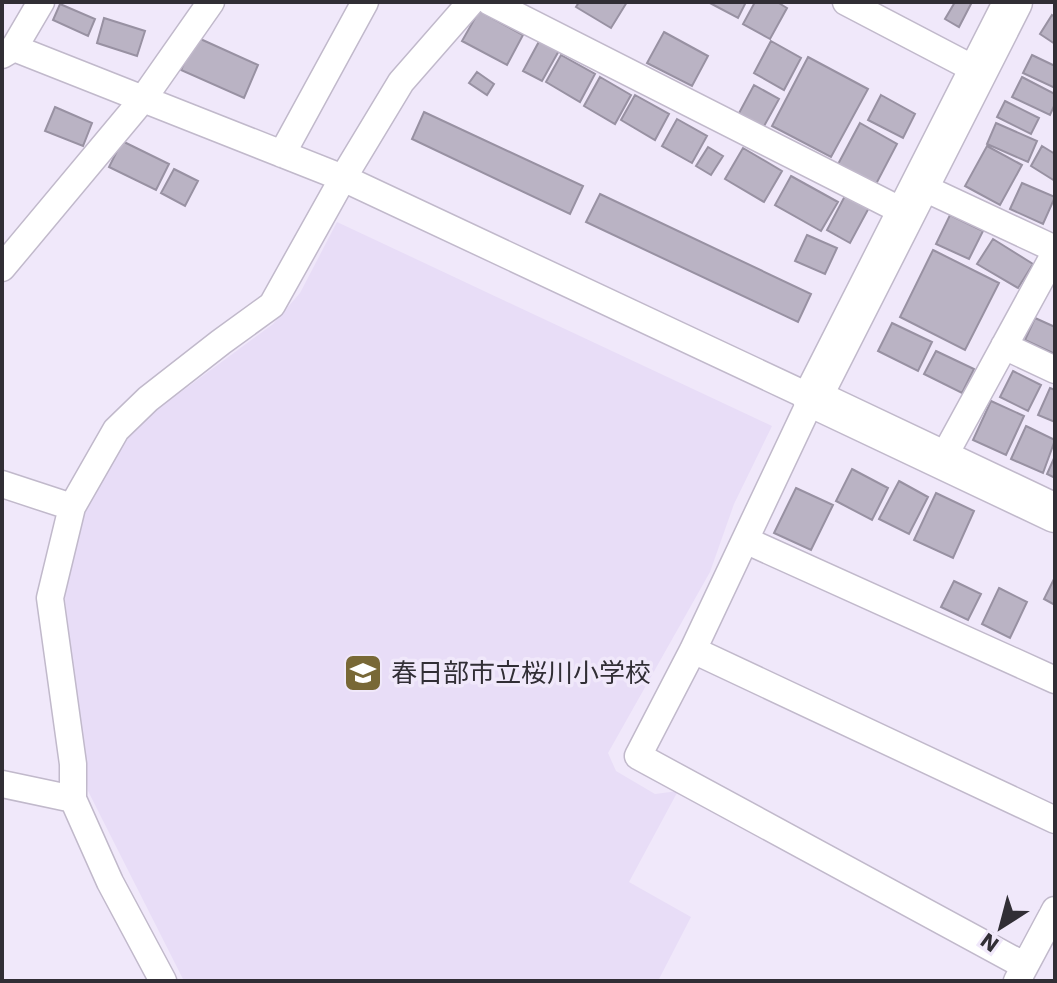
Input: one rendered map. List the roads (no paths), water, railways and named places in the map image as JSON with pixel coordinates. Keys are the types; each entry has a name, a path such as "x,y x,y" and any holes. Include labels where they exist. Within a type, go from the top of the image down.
{"street":[{"path":"41,2 8,52 143,99 343,178 1055,513"},
{"path":"2,268 143,99 211,2"},
{"path":"282,154 365,2"},
{"path":"163,981 110,882 73,799 73,764 50,598 72,507 116,430 148,399 272,305 401,82 471,2"},
{"path":"490,2 913,199 1055,251 942,460"},
{"path":"846,2 978,71"},
{"path":"1013,2 812,398 693,650 638,756 1021,974 1055,910"},
{"path":"1004,346 1055,370"},
{"path":"2,484 72,507"},
{"path":"745,540 1055,680"},
{"path":"693,650 1055,820"},
{"path":"2,784 73,799"}],"place":[{"name":"春日部市立桜川小学校","path":"363,673"}]}
